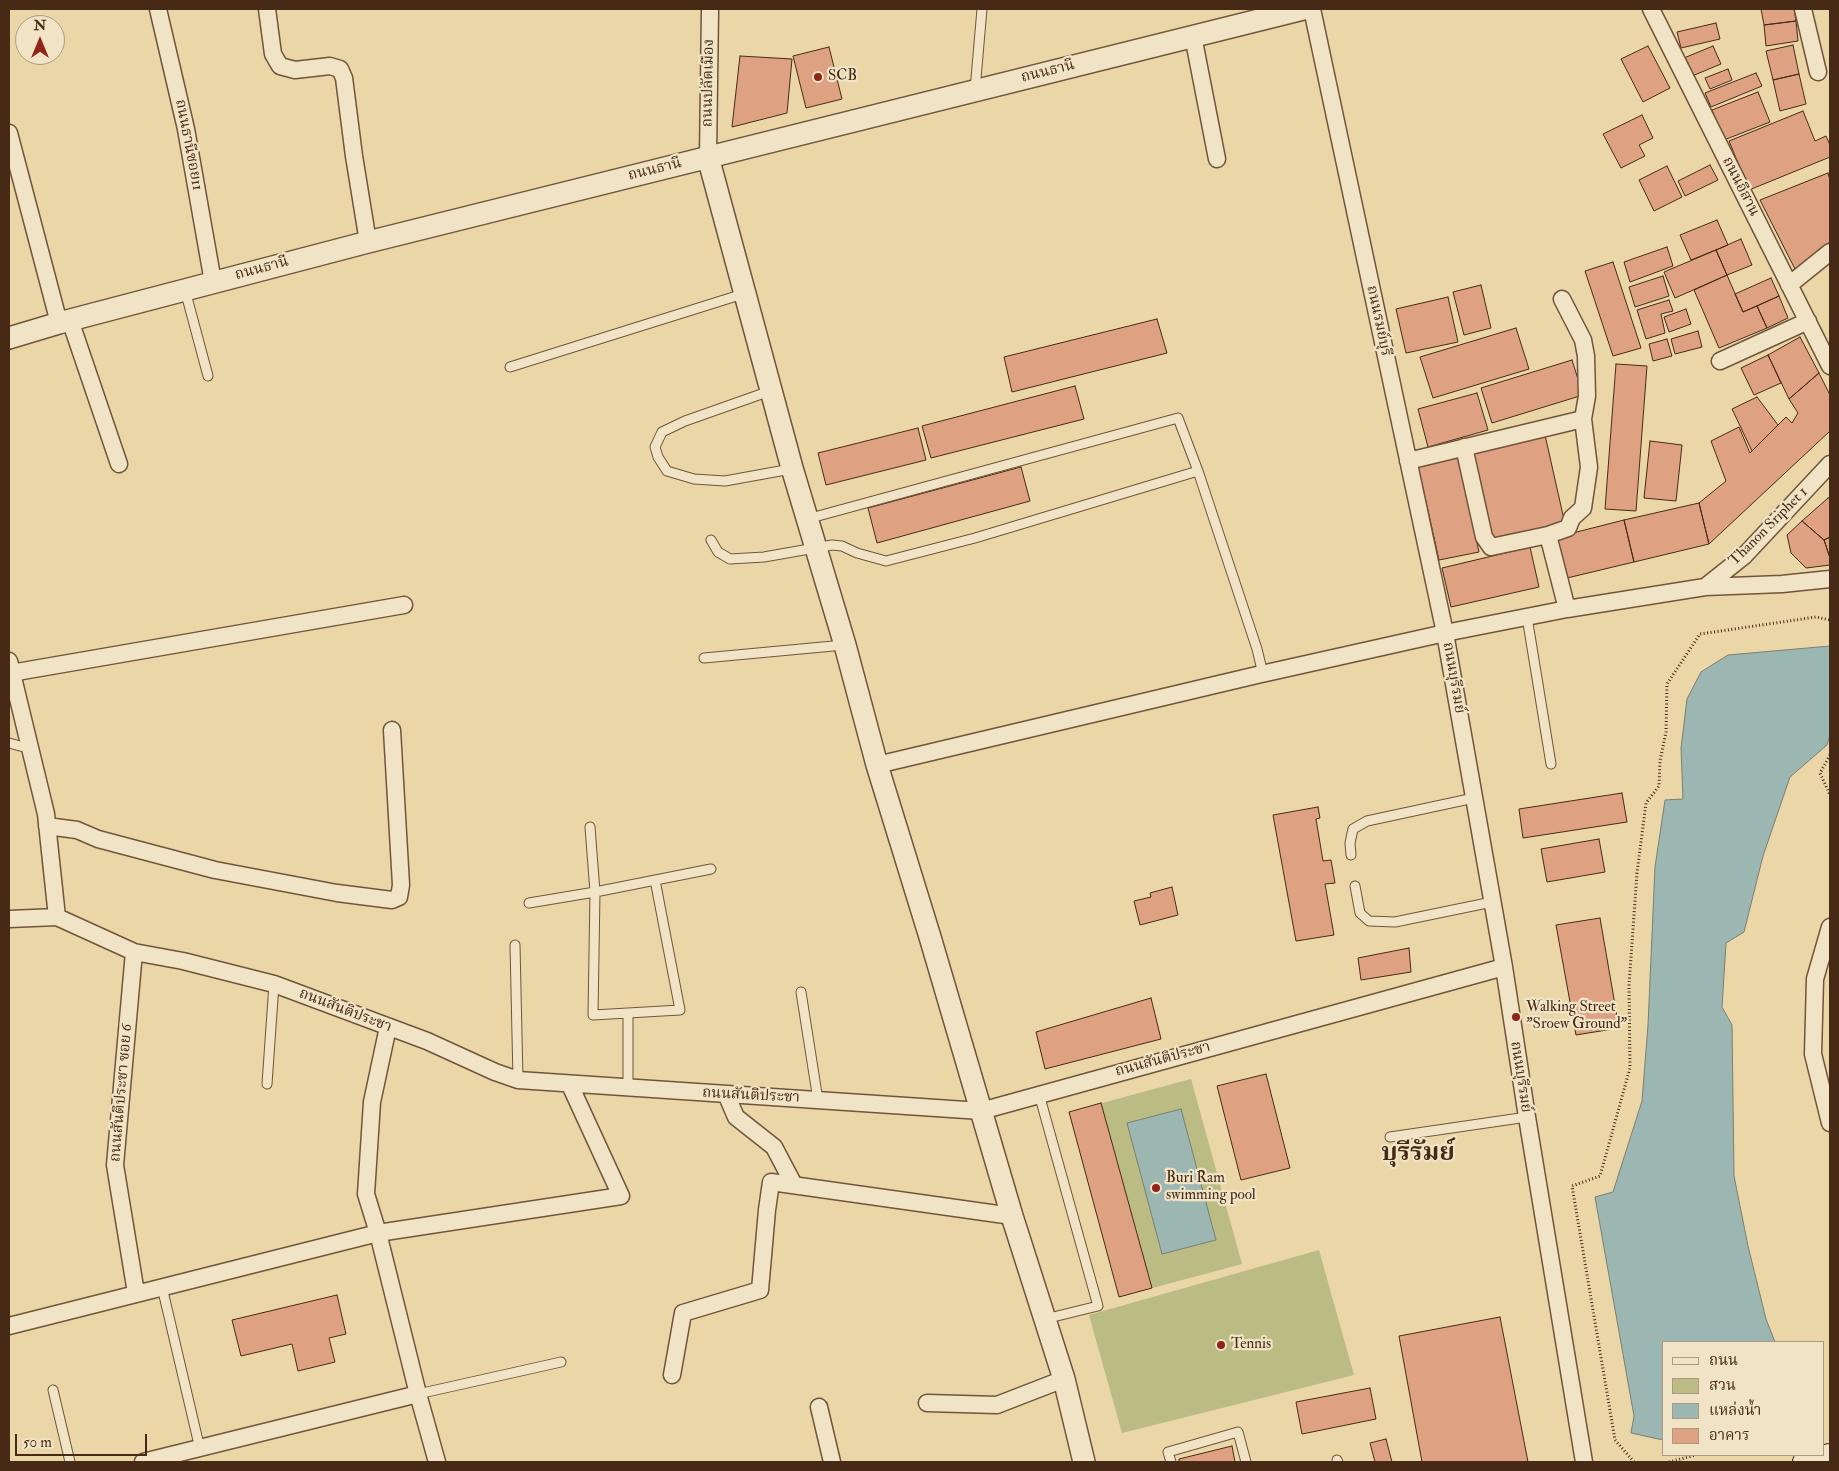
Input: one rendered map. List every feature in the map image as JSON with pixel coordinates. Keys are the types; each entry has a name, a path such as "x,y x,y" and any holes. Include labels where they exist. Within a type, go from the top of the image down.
{"main road":[{"path":"1805,1462 1830,1456"}],"street":[{"name":"ถนนธานีซอย11","path":"158,9 186,129 213,282"},
{"path":"267,9 273,54 280,66 295,70 330,66 340,69 344,78 368,242"},
{"name":"ถนนปลัดเมือง","path":"708,157 710,9"},
{"name":"ถนนธานี","path":"9,338 368,242 1303,9"},
{"name":"ถนนรมย์บุรี","path":"1312,9 1445,633"},
{"name":"ถนนอีสาน","path":"1651,9 1830,366"},
{"path":"1803,9 1818,72"},
{"path":"1193,36 1217,159"},
{"path":"9,133 65,322 119,464"},
{"path":"708,157 770,392 845,645 877,765 1012,1216 1064,1379 1084,1462"},
{"path":"1789,285 1830,252"},
{"path":"1464,447 1484,537 1490,547 1548,535 1568,528 1572,518 1583,508 1589,467 1583,419 1587,396 1586,356 1583,340 1562,299"},
{"path":"1720,361 1808,321"},
{"path":"1408,461 1583,419"},
{"name":"Thanon Sriphet 1","path":"1705,587 1744,556 1829,468"},
{"path":"1548,535 1567,609"},
{"path":"877,765 1263,674 1445,633 1567,609 1705,587 1782,584 1830,579"},
{"path":"57,917 46,814 10,667 404,605"},
{"name":"ถนนบุรีรมย์","path":"1445,633 1504,967 1526,1117 1584,1462"},
{"path":"47,826 76,830 98,839 215,870 337,893 392,900 399,897 401,886 392,730"},
{"name":"ถนนสันติประชา","path":"9,919 57,917 134,952 183,961 274,984 427,1041 495,1072 518,1080 628,1089 981,1111 1504,967"},
{"path":"1830,927 1815,979 1813,1054 1830,1123"},
{"name":"ถนนสันติประชา ซอย 6","path":"134,952 115,1165 136,1293"},
{"path":"388,1027 372,1102 366,1194 378,1233 418,1394 438,1462"},
{"path":"9,1326 378,1233 621,1196 570,1085"},
{"path":"726,1094 736,1117 774,1147 794,1185"},
{"path":"672,1375 683,1312 760,1290 771,1182 1012,1216"},
{"path":"927,1403 998,1405 1064,1379"},
{"path":"143,1462 418,1394"},
{"path":"819,1406 832,1462"}],"lane":[{"path":"975,90 982,9"},
{"path":"184,290 208,376"},
{"path":"510,367 743,294"},
{"path":"770,392 685,421 662,432 655,447 656,452 667,471 694,479 725,481 792,468"},
{"path":"807,519 1178,418 1198,471 1257,649 1263,674"},
{"path":"711,540 718,552 730,559 764,557 816,548 842,546 857,553 886,561 976,538 1198,471"},
{"path":"1526,618 1551,764"},
{"path":"704,658 845,645"},
{"path":"9,743 30,749"},
{"path":"1350,855 1353,829 1367,821 1474,798"},
{"path":"590,827 595,892 593,1015 680,1010 655,880"},
{"path":"529,902 595,892 711,869"},
{"path":"1355,886 1360,913 1368,921 1395,922 1492,902"},
{"path":"515,944 518,1080"},
{"path":"267,1084 274,984"},
{"path":"801,992 818,1100"},
{"path":"628,1013 628,1089"},
{"path":"1039,1094 1098,1306 1044,1319"},
{"path":"1390,1137 1526,1117"},
{"path":"162,1287 200,1449"},
{"path":"418,1394 561,1362"},
{"path":"53,1390 70,1462"},
{"path":"1171,1462 1168,1452 1238,1432 1246,1462"}],"path":[{"path":"1634,1462 1614,1440 1572,1186 1600,1176 1630,1068 1629,985 1637,873 1646,804 1659,786 1660,762 1666,732 1667,684 1700,634 1816,617 1830,620"},
{"path":"1830,755 1820,773 1830,795"},
{"path":"1669,1462 1692,1456"}],"green space":[{"name":"Buri Ram swimming pool","path":"1191,1079 1242,1264 1119,1297 1069,1112"},
{"name":"Tennis","path":"1319,1250 1354,1375 1122,1433 1089,1315"}],"water":[{"path":"1830,646 1830,735 1827,745 1790,777 1763,856 1744,932 1726,943 1722,1007 1732,1025 1734,1176 1748,1246 1766,1319 1775,1341 1662,1341 1662,1440 1631,1433 1634,1416 1595,1197 1613,1192 1642,1101 1648,1025 1655,867 1665,800 1683,799 1681,748 1687,699 1701,672 1728,655"},
{"path":"1181,1109 1216,1240 1162,1254 1127,1123"}],"building":[{"path":"1761,9 1794,9 1796,21 1764,25"},
{"path":"1796,21 1798,41 1766,46 1764,25"},
{"path":"1716,23 1720,39 1681,48 1677,32"},
{"path":"1793,45 1799,74 1773,80 1766,51"},
{"path":"1648,46 1670,88 1643,102 1621,59"},
{"path":"1713,46 1721,64 1692,76 1684,58"},
{"name":"SCB","path":"829,47 842,99 806,108 793,56"},
{"path":"740,56 792,59 787,113 732,127"},
{"path":"1728,69 1732,80 1710,89 1705,78"},
{"path":"1756,73 1762,86 1711,107 1705,93"},
{"path":"1799,74 1806,104 1780,111 1773,80"},
{"path":"1758,92 1770,122 1724,140 1712,110"},
{"path":"1803,111 1815,141 1826,136 1830,145 1830,157 1749,190 1729,141"},
{"path":"1642,115 1653,138 1639,145 1645,156 1621,168 1603,134"},
{"path":"1710,165 1718,180 1685,196 1678,181"},
{"path":"1667,166 1682,197 1654,211 1639,180"},
{"path":"1828,173 1830,180 1830,242 1795,269 1760,200"},
{"path":"1717,220 1728,245 1691,260 1680,235"},
{"path":"1741,239 1752,265 1727,275 1716,250"},
{"path":"1667,247 1673,266 1630,282 1624,262"},
{"path":"1716,250 1727,275 1675,298 1664,272"},
{"path":"1613,262 1641,348 1613,356 1585,271"},
{"path":"1727,275 1743,312 1757,306 1767,328 1719,348 1694,290"},
{"path":"1663,276 1669,296 1635,307 1629,287"},
{"path":"1771,278 1779,296 1743,312 1735,294"},
{"path":"1481,285 1491,328 1464,335 1453,292"},
{"path":"1779,296 1788,318 1767,328 1757,306"},
{"path":"1448,297 1458,342 1406,353 1396,309"},
{"path":"1669,300 1673,311 1661,314 1665,333 1646,339 1637,310"},
{"path":"1686,309 1691,324 1669,332 1664,317"},
{"path":"1157,319 1167,353 1012,392 1004,357"},
{"path":"1516,328 1529,369 1433,398 1420,357"},
{"path":"1698,331 1702,347 1675,354 1671,339"},
{"path":"1800,337 1819,373 1789,399 1768,355"},
{"path":"1667,339 1672,356 1653,361 1649,344"},
{"path":"1768,355 1781,383 1754,395 1741,368"},
{"path":"1572,360 1583,395 1492,423 1481,388"},
{"path":"1616,364 1647,366 1636,511 1605,509"},
{"path":"1819,373 1830,395 1830,431 1709,544 1699,503 1726,481 1711,441 1739,427 1750,453 1786,417 1792,423 1798,413 1789,399"},
{"path":"1075,386 1084,419 931,458 922,426"},
{"path":"1477,393 1488,430 1428,447 1418,409"},
{"path":"1757,397 1778,425 1752,451 1732,409"},
{"path":"918,428 926,460 826,485 818,453"},
{"path":"1545,435 1565,524 1492,540 1471,451"},
{"path":"1650,441 1682,445 1676,501 1644,498"},
{"path":"1458,457 1479,552 1439,560 1418,466"},
{"path":"1021,467 1030,501 877,543 868,508"},
{"path":"1830,498 1830,537 1824,540 1802,521"},
{"path":"1699,503 1709,544 1634,562 1624,520"},
{"path":"1624,520 1634,562 1567,578 1557,537"},
{"path":"1802,521 1824,540 1830,558 1830,565 1806,568 1791,553 1787,535"},
{"path":"1830,537 1830,558 1824,540"},
{"path":"1530,547 1539,587 1451,607 1442,568"},
{"path":"1622,793 1627,822 1523,838 1519,809"},
{"path":"1318,807 1320,818 1316,819 1323,861 1331,860 1335,883 1325,884 1334,935 1296,941 1273,815"},
{"path":"1599,839 1605,872 1547,882 1541,849"},
{"path":"1172,887 1178,915 1140,925 1134,901 1151,897 1150,893"},
{"path":"1600,918 1619,1028 1576,1035 1556,925"},
{"path":"1409,948 1411,972 1361,980 1358,958"},
{"path":"1151,998 1161,1039 1045,1069 1036,1032"},
{"path":"1266,1074 1290,1168 1241,1180 1217,1086"},
{"path":"1101,1103 1152,1288 1119,1297 1069,1112"},
{"path":"337,1295 346,1334 329,1338 335,1362 298,1371 292,1344 241,1356 232,1320"},
{"path":"1500,1317 1528,1462 1422,1462 1399,1336"},
{"path":"1370,1388 1376,1419 1302,1434 1296,1402"},
{"path":"1386,1439 1392,1462 1375,1462 1370,1443"},
{"path":"1232,1446 1235,1462 1179,1462 1179,1459"}],"place":[{"name":"SCB","path":"818,77"},
{"name":"Walking Street \"Sroew Ground\"","path":"1516,1017"},
{"name":"Buri Ram swimming pool","path":"1156,1188"},
{"name":"Tennis","path":"1221,1345"}],"district":[{"name":"บุรีรัมย์","path":"1418,1155"}]}
